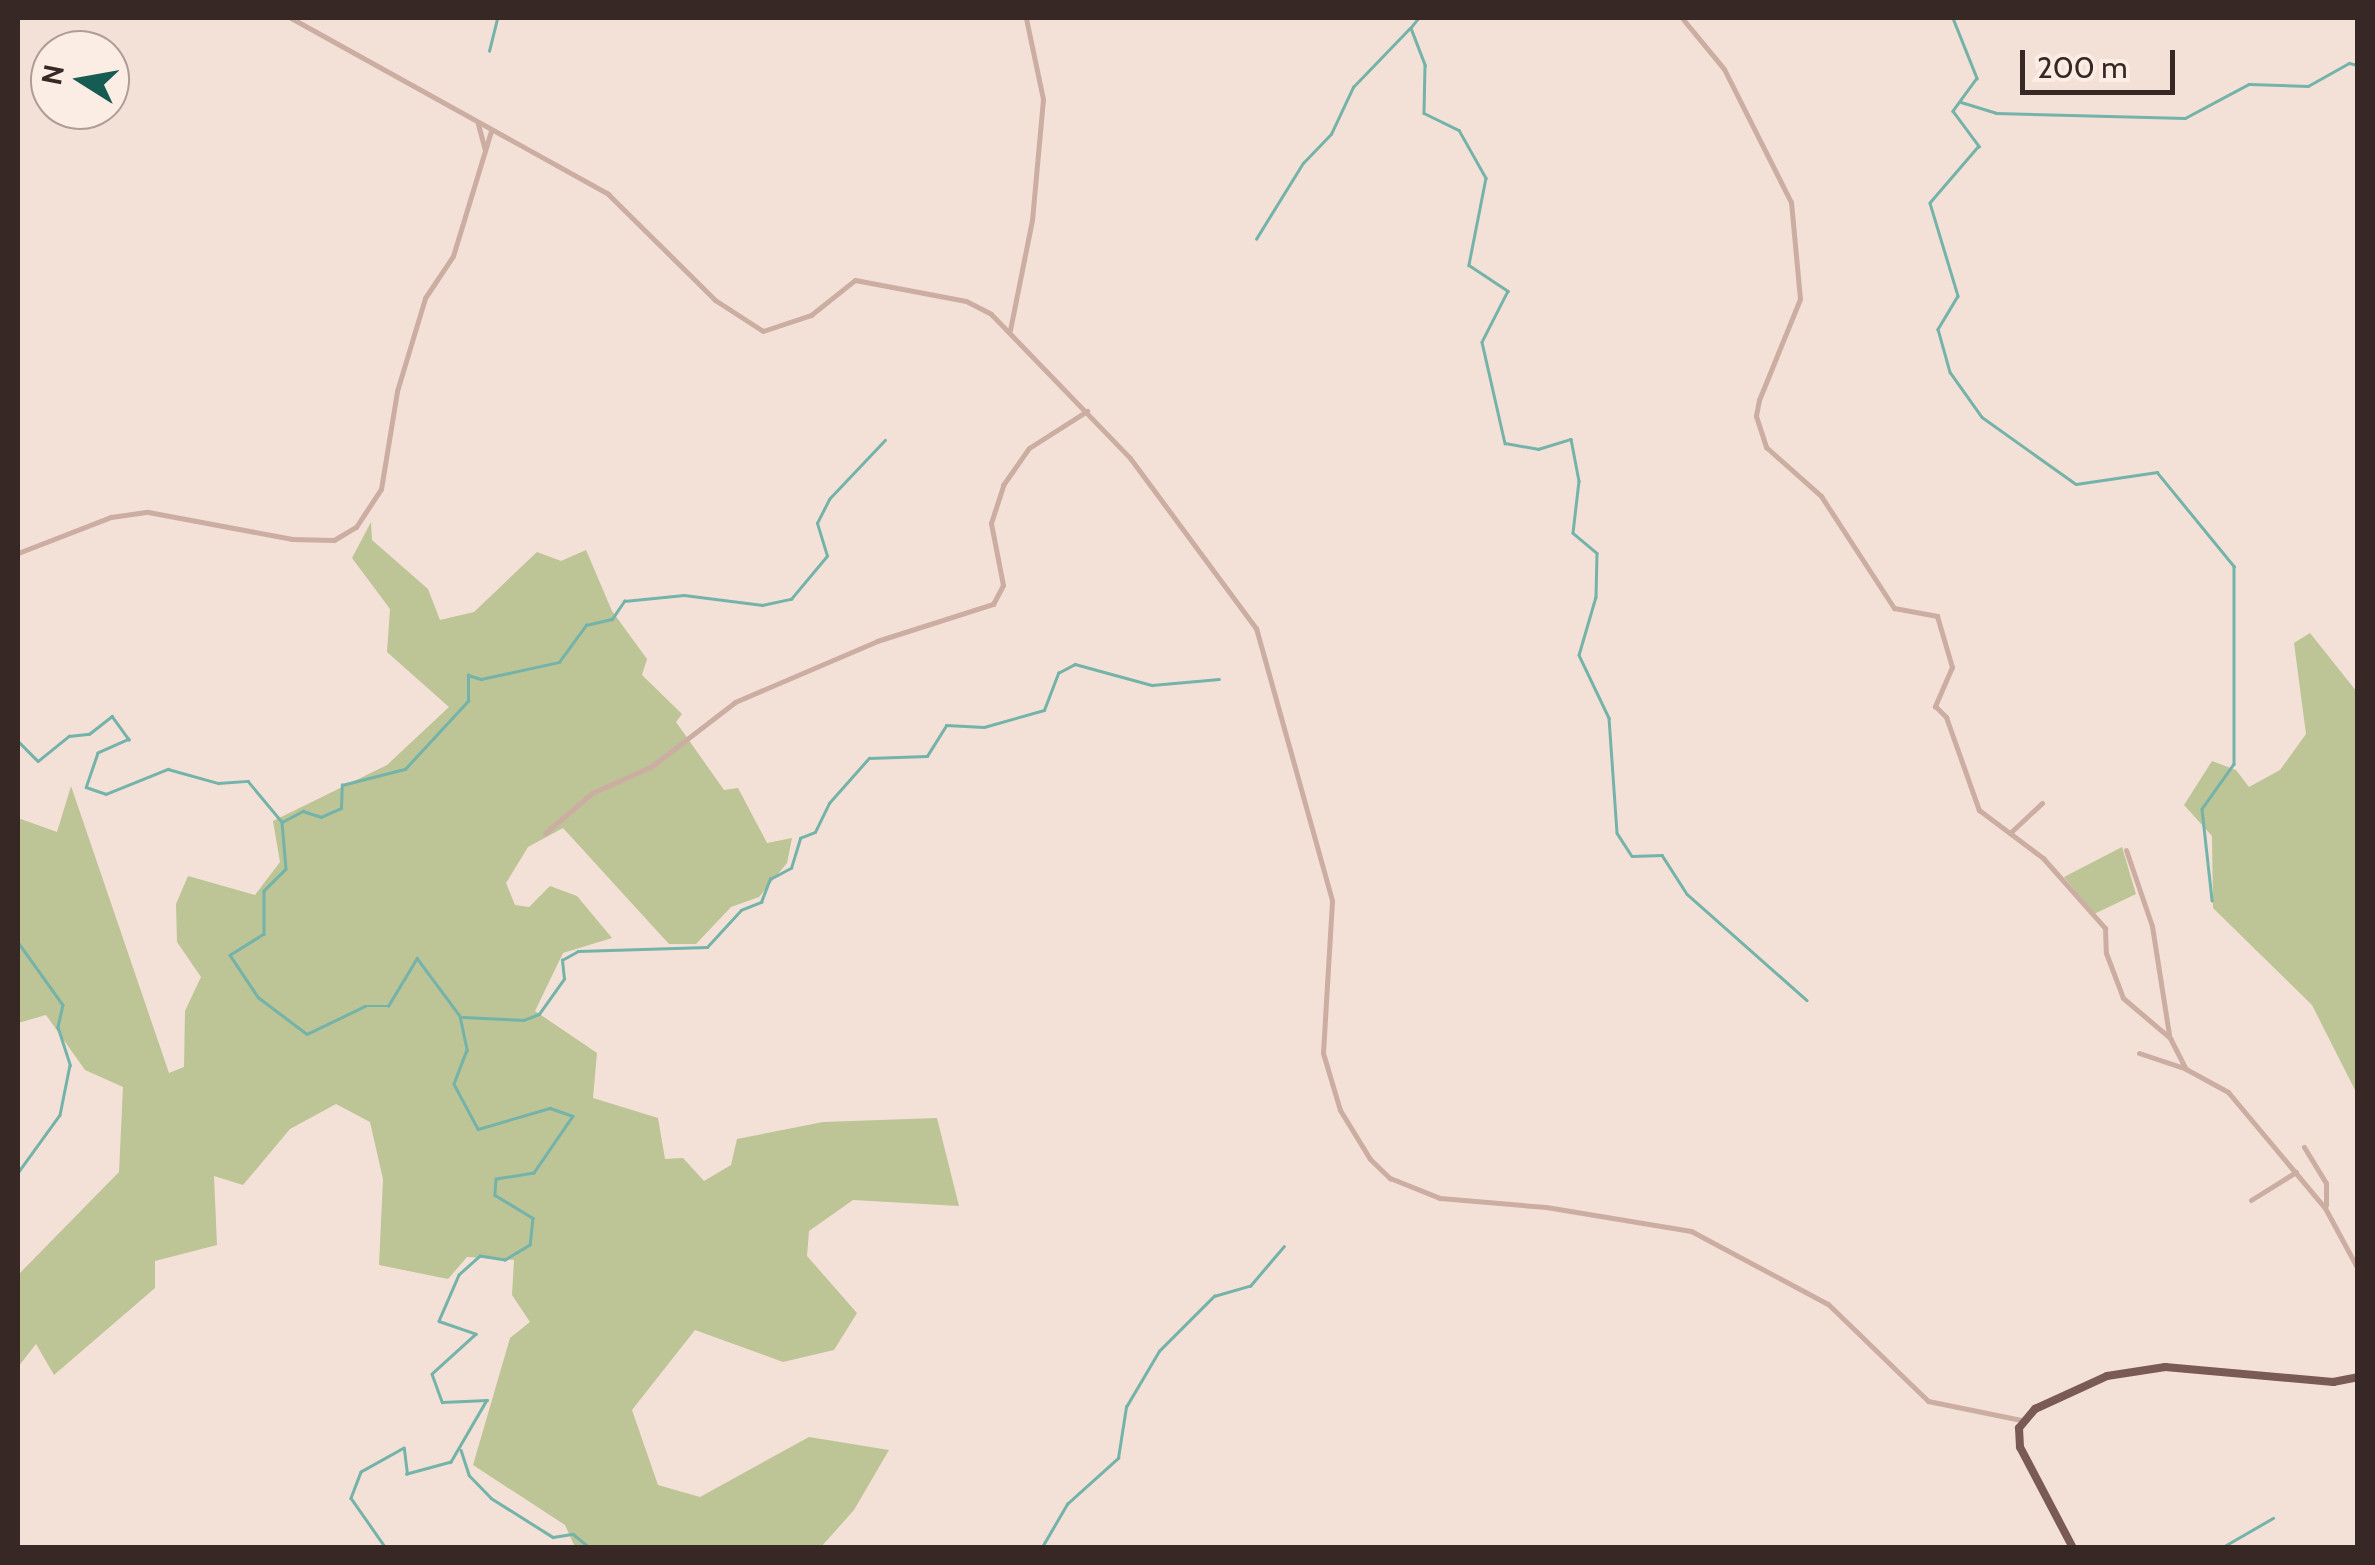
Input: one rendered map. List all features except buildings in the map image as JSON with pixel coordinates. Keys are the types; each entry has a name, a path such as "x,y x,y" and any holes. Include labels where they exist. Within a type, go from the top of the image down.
{"main road":[{"path":"2073,1548 2020,1447 2021,1420 2092,1382 2138,1370 2202,1367 2333,1382 2358,1377"}],"street":[{"path":"291,18 608,194 715,300 763,331 810,315 854,280 868,279 966,301 1010,330 1147,480 1256,628 1288,759 1332,901 1323,1053 1340,1110 1370,1158 1390,1178 1440,1198 1546,1207 1692,1231 1828,1304 1928,1400 2021,1420"},
{"path":"1010,330 1032,220 1043,99 1026,18"},
{"path":"1682,18 1724,69 1790,202 1800,298 1758,400 1760,433 1766,447 1821,496 1894,608 1937,616 1952,667 1935,706 1946,716 1979,810 2043,858 2105,928 2106,953 2122,998 2170,1038"},
{"path":"476,122 485,150"},
{"path":"18,552 112,517 148,512 292,539 334,540 356,527 381,489 398,391 425,298 453,256 491,130"},
{"path":"545,833 592,793 652,766 736,702 877,641 993,604 1003,585 991,524 1003,485 1029,448 1086,411"},
{"path":"2010,833 2042,803"},
{"path":"2126,850 2152,926 2170,1038 2186,1069"},
{"path":"2139,1053 2186,1069 2228,1092 2326,1208 2358,1269"},
{"path":"2304,1146 2326,1183 2326,1208"},
{"path":"2251,1200 2296,1172"}],"green space":[{"path":"371,522 372,540 428,589 440,620 474,612 537,552 561,561 586,550 612,611 647,659 642,675 682,714 676,722 724,790 738,788 767,843 792,838 787,863 759,897 731,907 696,944 669,944 563,828 528,847 506,883 515,905 529,907 550,886 577,896 612,938 563,953 535,1011 597,1053 593,1098 658,1118 665,1159 683,1158 704,1181 731,1165 737,1139 823,1122 937,1118 959,1206 853,1200 809,1231 807,1256 857,1313 834,1350 783,1362 695,1330 632,1410 658,1485 700,1497 809,1437 889,1450 854,1510 821,1547 575,1547 565,1525 473,1465 510,1338 530,1322 512,1295 514,1260 467,1257 448,1279 379,1265 383,1179 370,1122 336,1104 290,1129 243,1185 214,1176 217,1245 155,1261 155,1288 54,1375 36,1344 18,1367 18,1275 119,1172 123,1087 85,1070 46,1015 18,1023 18,818 57,832 71,786 169,1073 184,1067 185,1011 201,977 177,942 176,904 188,876 255,895 280,862 273,821 387,765 449,707 387,652 390,609 352,558"},
{"path":"2310,633 2357,692 2357,1094 2312,1005 2213,908 2212,836 2184,805 2212,761 2236,770 2249,787 2280,770 2306,734 2294,643"},
{"path":"2122,847 2136,894 2094,914 2064,877"}],"waterway":[{"path":"489,51 497,18"},
{"path":"1419,18 1411,28 1425,65 1424,113 1459,130 1486,178 1469,265 1508,291 1482,342 1505,443 1538,449 1571,439 1579,481 1573,533 1597,553 1596,597 1579,655 1609,718 1617,833 1632,856 1662,855 1687,894 1807,1000"},
{"path":"1953,18 1977,78 1953,111 1979,146 1930,203 1958,296 1938,329 1950,372 1982,417 2076,484 2157,472 2234,566 2234,764 2202,809 2212,900"},
{"path":"1256,239 1303,163 1331,134 1353,87 1409,29"},
{"path":"1961,102 1996,113 2185,118 2249,84 2308,86 2349,63 2358,65"},
{"path":"282,822 303,811 321,817 341,808 342,785 405,769 468,701 468,675 481,679 559,662 586,625 612,619 624,601 684,595 762,605 791,599 827,556 817,523 829,499 885,440"},
{"path":"463,1017 524,1020 539,1014 564,979 562,960 578,951 707,947 741,910 761,902 770,879 791,868 800,838 815,832 829,803 869,758 927,756 946,725 984,727 1044,710 1058,673 1075,664 1152,685 1219,679"},
{"path":"18,741 38,761 69,736 89,734 112,716 129,739 98,753 86,787 106,794 168,769 218,783 248,781 282,822 286,869 264,891 264,934 230,955 258,997 307,1034 365,1006 388,1006 417,958 460,1016 467,1050 454,1084 478,1129 550,1108 573,1116 534,1173 496,1179 495,1195 533,1218 530,1245 505,1260 480,1256 459,1275 439,1321 476,1334 432,1374 442,1402 487,1400 451,1462 407,1474 404,1448 361,1472 351,1498 386,1548"},
{"path":"18,942 63,1005 58,1027 70,1065 60,1115 18,1173"},
{"path":"1033,1548 1042,1547 1067,1504 1118,1458 1126,1407 1159,1351 1214,1296 1250,1286 1284,1246"},
{"path":"461,1450 469,1475 491,1498 553,1537 573,1534 590,1548"},
{"path":"2221,1548 2273,1518"}]}
